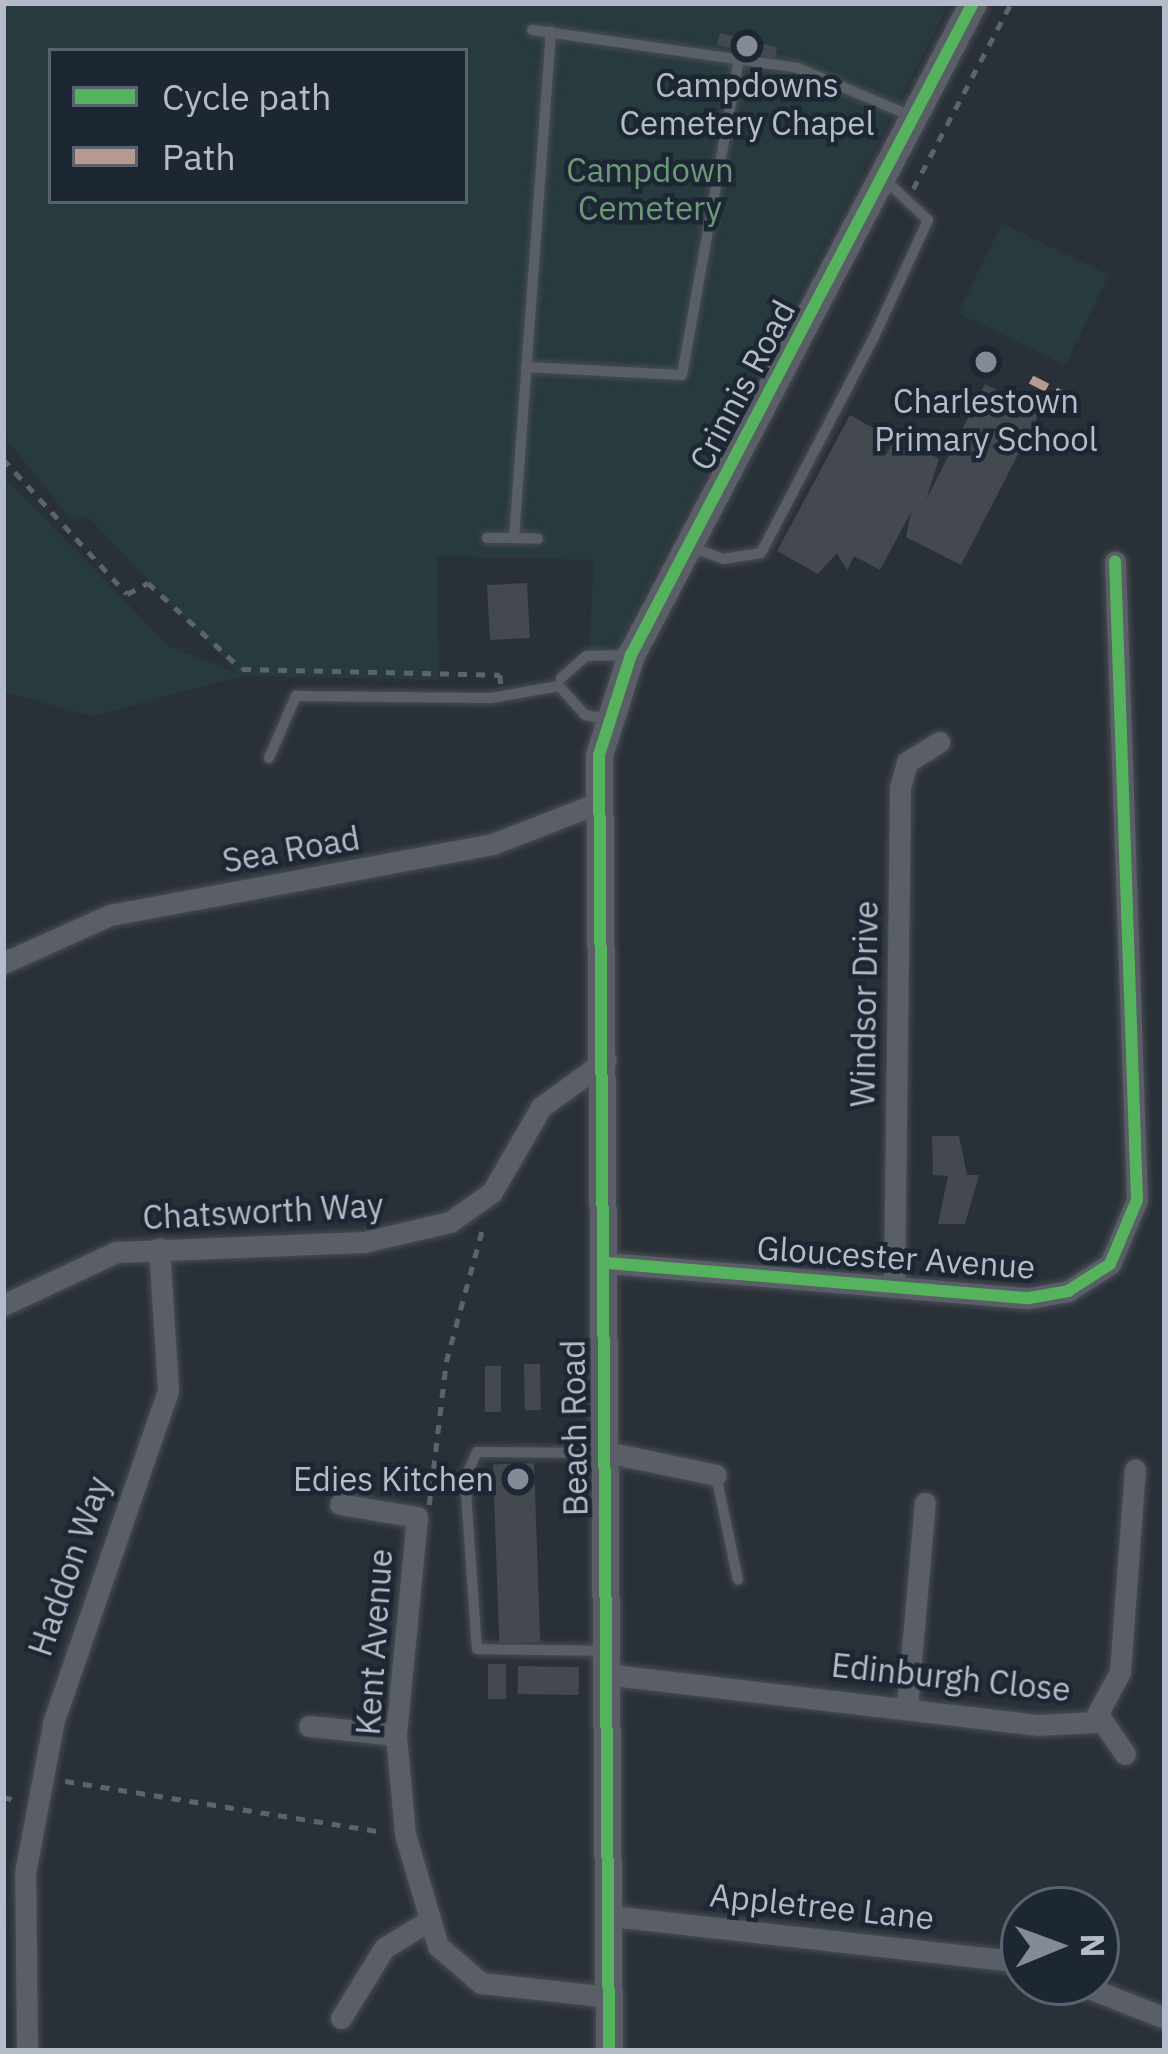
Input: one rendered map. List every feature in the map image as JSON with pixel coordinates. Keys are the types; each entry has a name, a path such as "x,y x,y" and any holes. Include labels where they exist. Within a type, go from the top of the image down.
{"street":[{"name":"Crinnis Road","path":"593,805 607,718 631,656 973,3"},
{"name":"Gloucester Avenue","path":"608,1263 1050,1295 1090,1281 1127,1236 1137,1200 1135,913 1115,560"},
{"name":"Windsor Drive","path":"894,1285 900,787 907,761 939,742"},
{"name":"Sea Road","path":"3,964 110,915 493,844 593,805"},
{"name":"Beach Road","path":"593,805 606,1060 612,1663 609,2051"},
{"path":"492,1192 541,1107 606,1060"},
{"name":"Chatsworth Way","path":"3,1305 61,1268 160,1248 397,1239 492,1192"},
{"name":"Haddon Way","path":"27,2051 26,1873 42,1776 88,1597 169,1390 160,1248"},
{"path":"610,1453 716,1475"},
{"name":"Edinburgh Close","path":"612,1663 1068,1728 1099,1716 1120,1672 1135,1470"},
{"name":"Kent Avenue","path":"340,1504 417,1517 396,1735 405,1834 427,1922 457,1969 481,1983 609,1996"},
{"path":"908,1707 925,1504"},
{"path":"1099,1716 1125,1754"},
{"path":"309,1726 396,1735"},
{"name":"Appletree Lane","path":"612,1916 1000,1959"},
{"path":"341,2018 384,1948 427,1922"},
{"path":"1120,2000 1165,2018"}],"lane":[{"path":"532,30 685,45 738,63 798,68 914,117"},
{"path":"514,538 550,31"},
{"path":"526,367 682,375 738,63"},
{"path":"687,544 723,559 760,553 925,237 928,220 884,179"},
{"path":"487,538 538,539"},
{"path":"561,678 586,656 631,656"},
{"path":"269,758 296,696 502,695 559,686 585,715 607,718"},
{"path":"610,1453 477,1452 465,1478 477,1648 612,1663"},
{"path":"716,1475 738,1580"}],"path":[{"path":"908,198 1011,3"},
{"path":"3,459 128,594 148,584 242,669 500,675 502,695"},
{"path":"417,1517 434,1500 446,1362 492,1192"},
{"path":"42,1776 259,1820 405,1834"}],"green space":[{"name":"Campdown Cemetery","path":"3,3 950,3 618,644 589,651 594,560 437,556 438,680 241,676 93,716 3,692 3,476 169,646 237,673 87,516 72,520 3,435"},
{"path":"1002,223 1109,275 1065,365 958,313"}],"building":[{"name":"Campdowns Cemetery Chapel","path":"720,33 777,47 774,59 717,45"},
{"path":"985,384 1040,412 961,565 906,537 911,512 880,570 854,556 847,570 837,553 818,574 777,551 850,415 882,433 874,448 886,455 896,436 939,459 926,500"},
{"path":"527,583 530,638 490,640 487,585"},
{"path":"932,1136 959,1136 967,1175 979,1175 965,1224 938,1224 948,1176 933,1175"},
{"path":"524,1364 540,1364 541,1410 525,1410"},
{"path":"485,1366 501,1366 501,1412 485,1412"},
{"path":"534,1463 540,1642 499,1643 493,1464"},
{"path":"488,1664 506,1664 506,1699 488,1699"},
{"path":"518,1666 579,1667 579,1695 518,1694"}],"marked path":[{"path":"1031,379 1070,399"}],"cycle path":[{"path":"609,2051 599,755 631,655 973,3"},
{"path":"608,1263 1029,1298 1068,1291 1110,1264 1137,1200 1115,561"}],"place":[{"name":"Campdowns Cemetery Chapel","path":"747,46"},
{"name":"Charlestown Primary School","path":"986,362"},
{"name":"Edies Kitchen","path":"518,1479"}]}
